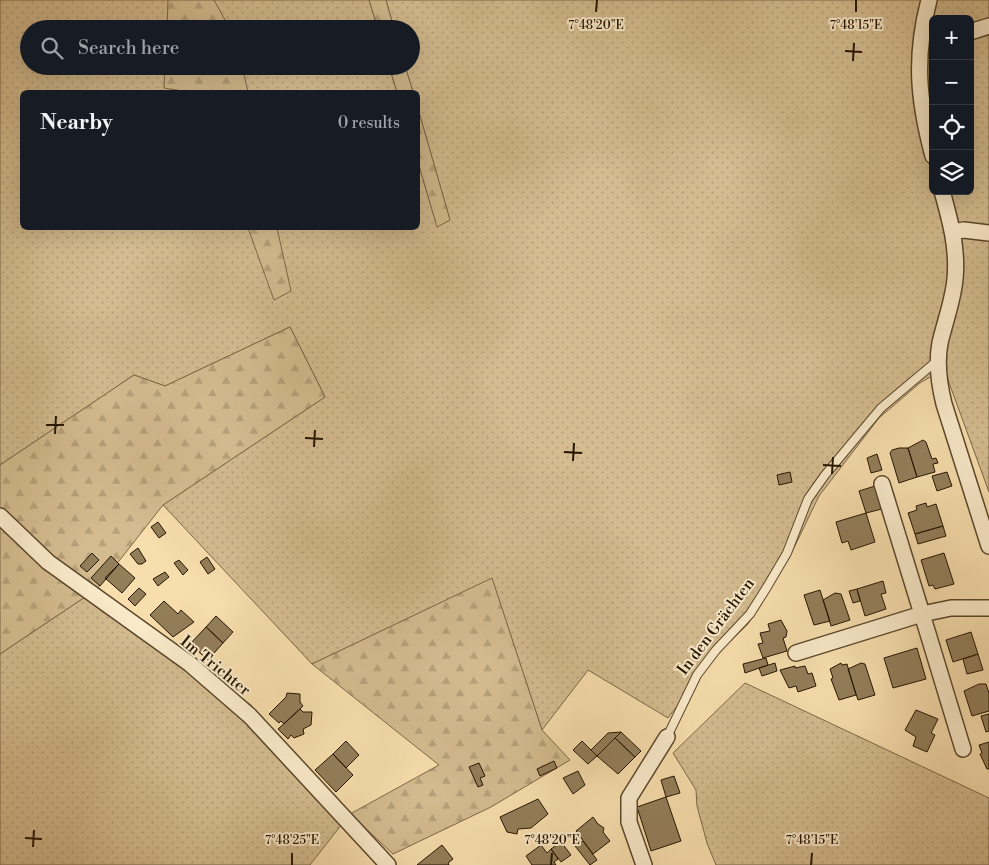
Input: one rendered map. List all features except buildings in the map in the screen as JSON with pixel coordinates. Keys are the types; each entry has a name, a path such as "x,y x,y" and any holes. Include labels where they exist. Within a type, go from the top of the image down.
{"street":[{"path":"930,0 919,94 932,150"},
{"path":"974,31 989,26"},
{"path":"943,195 953,232 955,279 938,360 939,382 944,404 989,546"},
{"path":"953,232 964,230 989,232"},
{"path":"882,484 963,749"},
{"name":"Im Trichter","path":"0,516 48,562 190,664 250,716 388,865"},
{"path":"796,653 922,614 950,608 989,608"},
{"name":"In den Grächten","path":"644,865 629,822 629,798 667,738"}],"lane":[{"name":"In den Grächten","path":"667,738 697,675 716,650 750,614 767,587 786,553 808,499 825,474 881,408 938,360"}],"green space":[{"path":"0,0 369,0 375,20 20,20 20,75 392,75 396,90 20,90 20,230 420,230 420,169 437,226 450,220 420,116 420,90 412,90 408,75 420,75 420,20 392,20 386,0 989,0 989,492 944,369 920,383 879,418 819,496 790,556 748,624 717,654 668,718 588,670 542,730 492,579 312,664 163,505 325,397 290,327 165,386 134,375 0,465"},
{"path":"168,0 214,0 225,20 167,20"},
{"path":"369,0 386,0 392,20 375,20"},
{"path":"165,75 244,75 248,90 176,90 164,88"},
{"path":"392,75 408,75 412,90 396,90"},
{"path":"420,116 450,220 437,227 420,169"},
{"path":"249,230 277,230 291,291 274,300"},
{"path":"290,327 325,397 163,505 97,589 0,654 0,465 134,375 165,386"},
{"path":"492,578 542,730 570,760 491,807 393,854 350,814 439,765 312,664"},
{"path":"97,589 251,705 342,824 310,865 0,865 0,654"},
{"path":"745,683 989,798 989,865 716,865 707,843 697,806 696,790 673,753"}]}
